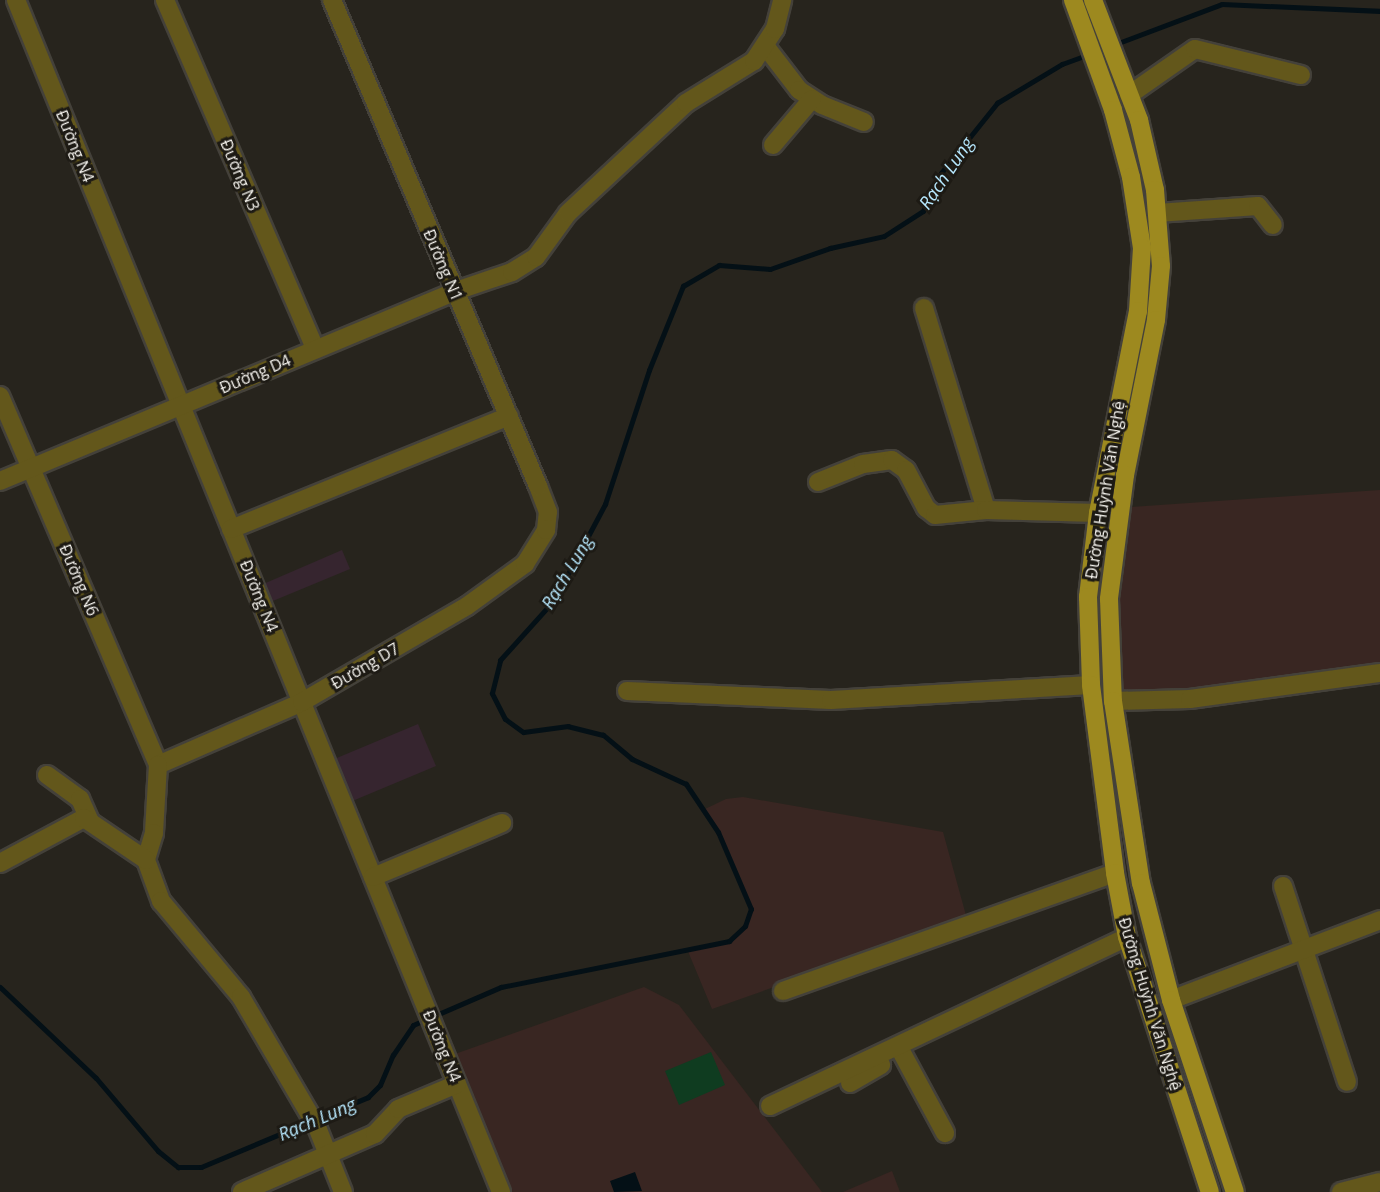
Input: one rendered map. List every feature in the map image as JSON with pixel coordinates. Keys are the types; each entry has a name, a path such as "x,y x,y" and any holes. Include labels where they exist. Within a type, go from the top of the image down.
{"main road":[{"name":"Đường Huỳnh Văn Nghệ","path":"1073,0 1097,38 1114,58 1139,120 1157,213 1161,266 1156,320 1125,475 1109,599 1113,701 1141,883 1171,1000 1235,1192"},
{"name":"Đường Huỳnh Văn Nghệ","path":"1093,0 1097,38 1096,64 1131,177 1142,248 1138,311 1098,513 1088,597 1091,685 1115,873 1127,937 1209,1192"},
{"path":"1088,597 1109,599"}],"street":[{"name":"Đường N4","path":"16,0 501,1192"},
{"name":"Đường N3","path":"165,0 315,349"},
{"name":"Đường N1","path":"332,0 453,292 509,416 548,512 546,530"},
{"path":"782,0 766,47 785,77 812,99 864,122"},
{"name":"Đường D4","path":"0,481 453,292 512,273 536,257 575,205 686,103 720,85 754,61 766,47"},
{"path":"1129,95 1195,49 1301,75"},
{"path":"773,145 812,99"},
{"path":"1157,213 1258,207 1273,225"},
{"path":"924,308 986,510"},
{"name":"Đường N6","path":"0,396 158,765"},
{"path":"231,529 509,416"},
{"path":"818,483 863,464 892,460 906,470 926,508 935,515 986,510 1098,513"},
{"name":"Đường D7","path":"158,765 302,702 467,606 525,564 546,530"},
{"path":"1113,701 1190,699 1380,673"},
{"path":"627,691 831,700 1091,685"},
{"path":"158,765 154,833 146,860 160,901 240,997 313,1119 330,1155 343,1192"},
{"path":"47,775 80,799 90,821"},
{"path":"0,863 77,820 90,821 146,860"},
{"path":"373,877 502,823"},
{"path":"783,991 1115,873"},
{"path":"1283,886 1306,948 1347,1082"},
{"path":"1171,1000 1380,920"},
{"path":"770,1106 921,1032 1127,937"},
{"path":"850,1083 902,1053 921,1032"},
{"path":"902,1053 945,1132"},
{"path":"242,1192 375,1134 398,1109 457,1084"},
{"path":"1341,1192 1380,1182"}],"shaded area":[{"path":"1380,490 1380,669 1189,695 1123,697 1119,599 1131,507"},
{"path":"342,550 350,569 268,603 261,585"},
{"path":"418,724 436,766 350,802 332,760"},
{"path":"743,797 943,832 967,919 712,1009 687,949 729,941 745,926 751,909 705,809 726,799"},
{"path":"644,987 679,1005 822,1192 510,1192 455,1054"},
{"path":"892,1171 900,1192 843,1192"},
{"path":"635,1172 642,1191 614,1192 610,1181"}],"green space":[{"path":"711,1052 725,1085 679,1105 665,1071"}],"waterway":[{"name":"Rạch Lung","path":"1113,45 1222,4 1380,11"},
{"name":"Rạch Lung","path":"0,987 96,1078 158,1151 178,1167 201,1167 368,1097 380,1085 393,1055 413,1025 501,987 729,941 745,926 751,909 718,832 686,784 632,759 603,735 568,726 523,732 505,719 492,693 500,660 554,600 605,504 649,370 683,286 719,265 770,269 830,248 884,236 923,211 941,173 997,103 1062,64 1090,54"}]}
